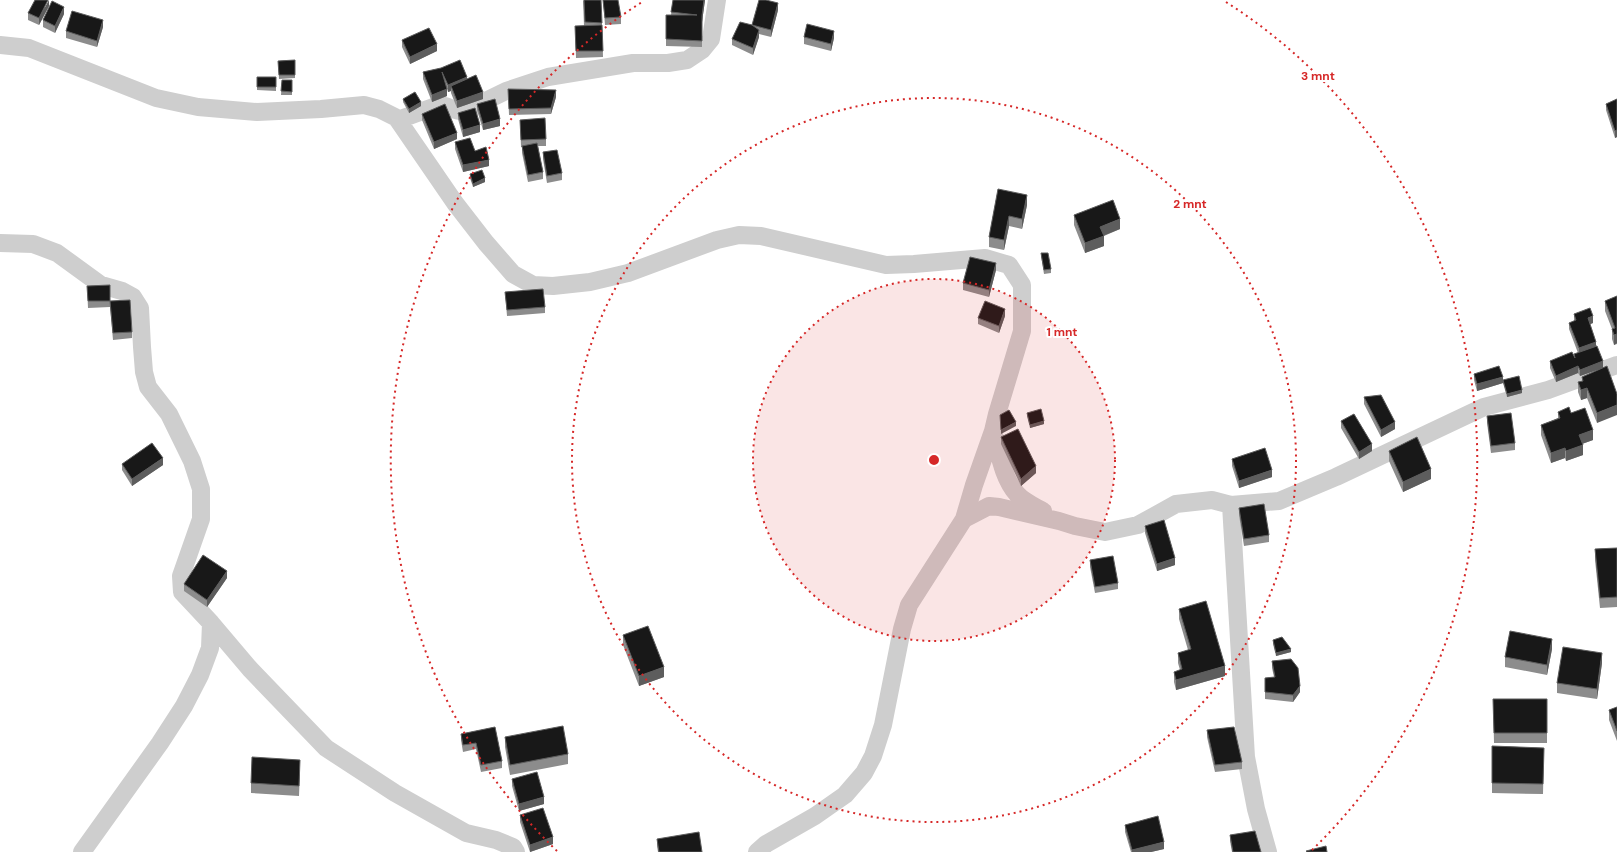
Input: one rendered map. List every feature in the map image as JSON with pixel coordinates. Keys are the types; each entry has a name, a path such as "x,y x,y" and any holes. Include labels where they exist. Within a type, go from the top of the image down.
{"street":[{"path":"398,120 439,105 443,105 458,112 465,111 506,90 548,77 633,63 668,63 686,60 702,50 711,39 718,0"},
{"path":"0,45 29,48 156,98 198,107 257,112 364,105 379,109 398,120 455,203 486,243 514,274 533,285 553,286 590,282 628,273 717,240 739,235 761,236 886,264 914,264 985,258 1009,266 1022,285 1022,331 993,431 964,518 909,605 902,629 883,725 873,756 864,773 845,795 815,816 766,844 757,852"},
{"path":"0,243 33,244 56,253 79,271 101,285 122,290 133,297 140,308 144,372 148,387 169,414 192,461 202,490 201,519 181,576 182,592 211,623 250,669 326,748 395,793 466,833 496,840 513,847 516,852"},
{"path":"964,518 989,506 1006,508 1075,526 1105,532 1138,525 1176,504 1212,500 1231,505 1278,502 1336,477 1484,407 1548,390 1617,364"},
{"path":"993,431 1005,474 1016,493 1023,500 1059,521"},
{"path":"1231,505 1246,757 1256,809 1268,852"},
{"path":"82,852 160,743 184,706 200,675 210,648 211,623"}],"building":[{"path":"35,0 48,0 39,18 28,13"},
{"path":"584,0 601,0 602,23 585,22"},
{"path":"603,0 618,0 621,17 605,18"},
{"path":"673,0 704,0 702,16 702,41 666,39 666,15 697,15 671,12"},
{"path":"759,0 778,3 771,30 752,25"},
{"path":"52,1 64,7 55,26 43,20"},
{"path":"72,11 103,20 97,41 66,31"},
{"path":"740,22 752,25 759,30 753,48 732,39"},
{"path":"807,24 834,31 831,44 804,37"},
{"path":"602,25 603,51 576,51 575,26"},
{"path":"429,28 437,44 410,57 402,40"},
{"path":"295,60 295,75 279,75 278,61"},
{"path":"460,60 467,77 448,85 442,72 447,89 432,95 423,72 441,68"},
{"path":"476,75 483,92 457,101 451,86"},
{"path":"257,77 276,77 276,87 257,87"},
{"path":"282,80 292,80 292,92 281,91"},
{"path":"508,89 556,90 551,108 509,109"},
{"path":"415,92 421,102 409,109 403,99"},
{"path":"495,99 500,119 483,124 477,104"},
{"path":"1617,99 1617,130 1615,131 1606,104"},
{"path":"445,104 457,133 434,142 422,114"},
{"path":"475,108 480,125 463,130 458,113"},
{"path":"545,118 546,139 521,140 520,120"},
{"path":"470,138 475,151 486,147 489,160 463,165 455,142"},
{"path":"537,143 543,172 528,175 522,146"},
{"path":"557,150 562,173 547,176 543,152"},
{"path":"482,170 485,178 473,184 470,174"},
{"path":"998,189 1027,195 1022,219 1009,216 1004,240 989,237"},
{"path":"1113,200 1120,219 1100,227 1104,236 1085,243 1074,215"},
{"path":"1041,253 1048,253 1051,269 1044,270"},
{"path":"970,257 996,263 989,290 963,283"},
{"path":"110,285 110,301 88,301 87,286"},
{"path":"543,289 545,307 507,310 505,292"},
{"path":"1617,296 1617,334 1614,335 1612,329 1615,328 1605,301"},
{"path":"130,300 132,332 113,333 110,301"},
{"path":"985,301 1005,309 999,326 978,318"},
{"path":"1590,308 1593,316 1588,318 1596,342 1579,348 1569,323 1576,320 1574,314"},
{"path":"1597,346 1603,361 1580,370 1578,366 1556,376 1550,361 1572,352 1575,358 1574,354"},
{"path":"1499,366 1503,377 1477,384 1474,374"},
{"path":"1607,366 1617,394 1617,405 1597,413 1587,388 1581,390 1578,382 1583,381 1582,377"},
{"path":"1519,376 1522,390 1507,394 1503,380"},
{"path":"1381,395 1395,422 1381,430 1364,397"},
{"path":"1569,407 1571,413 1585,408 1593,430 1579,435 1583,445 1566,451 1565,448 1551,453 1541,425 1560,418 1558,412"},
{"path":"1041,409 1044,421 1030,425 1027,413"},
{"path":"1009,410 1016,422 1001,430 1000,415"},
{"path":"1511,413 1515,443 1491,446 1487,416"},
{"path":"1354,414 1372,444 1359,452 1341,421"},
{"path":"1018,429 1036,466 1021,479 1001,437"},
{"path":"1417,437 1431,469 1403,482 1389,451"},
{"path":"152,443 163,458 132,479 122,464"},
{"path":"1265,448 1272,470 1239,481 1232,459"},
{"path":"1264,504 1269,535 1244,539 1239,508"},
{"path":"1164,520 1175,558 1157,564 1145,526"},
{"path":"1617,548 1617,597 1600,598 1595,549"},
{"path":"203,555 227,571 207,600 184,584"},
{"path":"1113,556 1118,583 1095,587 1090,560"},
{"path":"1206,601 1225,666 1176,680 1174,672 1182,669 1178,653 1191,649 1179,609"},
{"path":"648,626 664,667 639,676 623,635"},
{"path":"1510,631 1552,639 1547,665 1505,657"},
{"path":"1282,637 1291,649 1276,653 1273,640"},
{"path":"1563,647 1602,653 1597,689 1557,683"},
{"path":"1291,659 1298,668 1300,686 1293,695 1265,692 1265,678 1275,677 1272,661"},
{"path":"1493,699 1547,699 1547,733 1494,733"},
{"path":"1617,707 1617,731 1609,710"},
{"path":"563,726 568,754 510,765 505,737"},
{"path":"495,727 502,761 481,765 476,743 463,745 461,734"},
{"path":"1234,727 1242,762 1215,765 1207,730"},
{"path":"1492,746 1544,748 1543,784 1492,783"},
{"path":"252,757 300,760 299,786 251,783"},
{"path":"537,772 544,797 519,804 512,779"},
{"path":"543,808 553,837 530,845 520,815"},
{"path":"1158,816 1164,842 1132,850 1125,825"},
{"path":"1255,831 1261,852 1233,852 1230,835"},
{"path":"699,832 702,852 659,852 657,839"},
{"path":"1326,846 1327,852 1306,851"}]}
